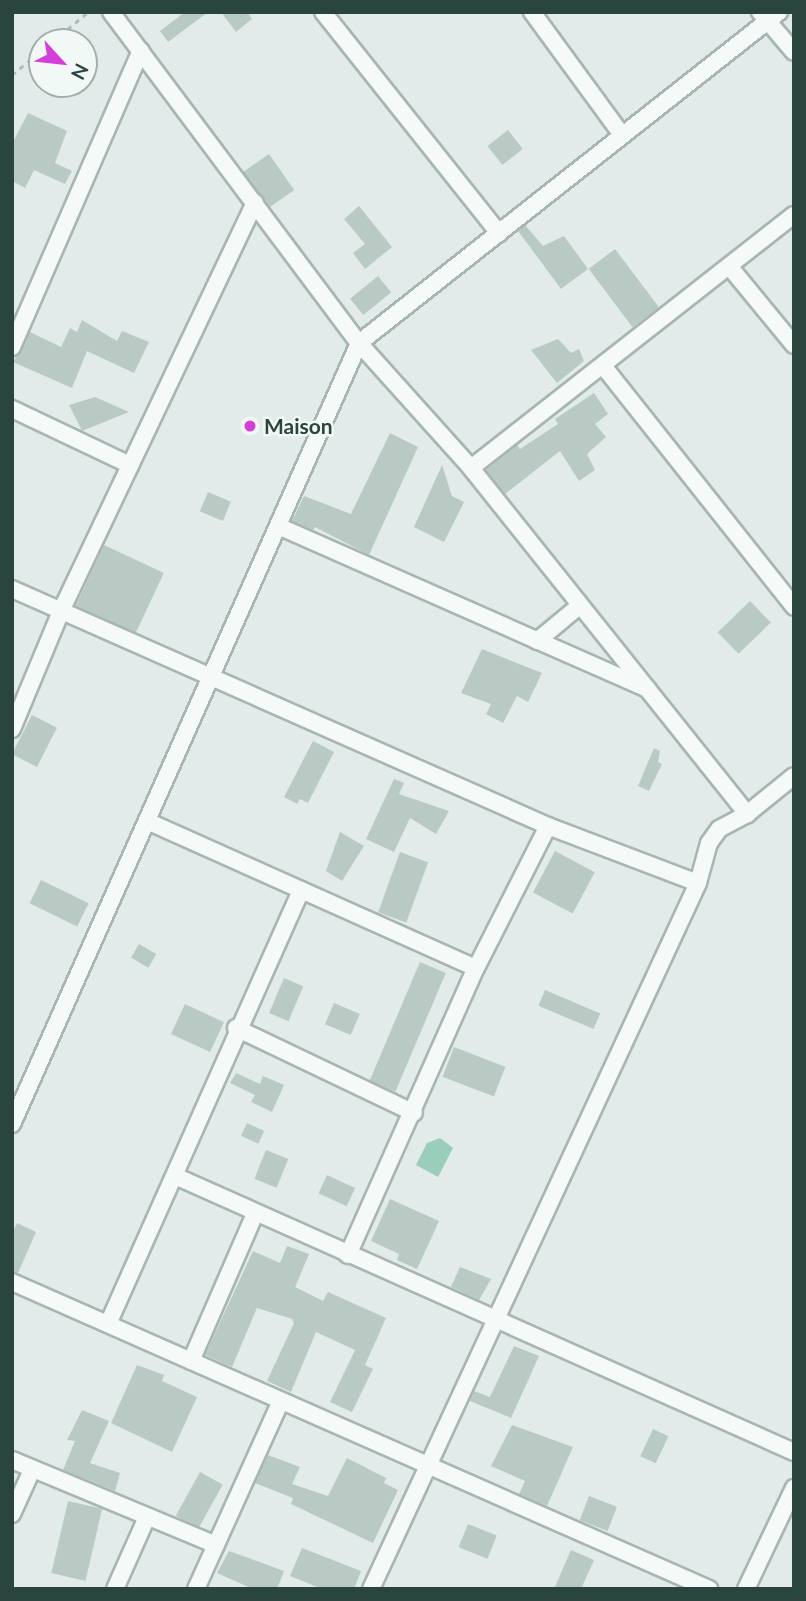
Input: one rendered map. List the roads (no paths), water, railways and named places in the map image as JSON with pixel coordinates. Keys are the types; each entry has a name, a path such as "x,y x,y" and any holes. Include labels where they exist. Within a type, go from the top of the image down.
{"street":[{"path":"111,12 359,343 471,468 578,607 653,692 747,814"},
{"path":"323,12 499,233"},
{"path":"532,12 622,135"},
{"path":"14,1118 359,343 769,15 794,52"},
{"path":"12,346 141,51"},
{"path":"12,729 61,611 255,203"},
{"path":"471,468 604,367 794,215"},
{"path":"729,266 794,345"},
{"path":"604,367 794,607"},
{"path":"12,409 130,465"},
{"path":"278,526 653,692"},
{"path":"12,589 548,826 698,883"},
{"path":"537,640 578,607"},
{"path":"371,1589 698,883 714,836 747,814 794,775"},
{"path":"147,821 476,968"},
{"path":"348,1255 414,1113 476,968 548,826"},
{"path":"108,1324 175,1176 236,1028 301,890"},
{"path":"236,1028 414,1113"},
{"path":"175,1176 255,1214 496,1318 794,1452"},
{"path":"191,1361 255,1214"},
{"path":"12,1282 709,1589"},
{"path":"196,1589 281,1401"},
{"path":"12,1460 216,1545"},
{"path":"12,1514 32,1469"},
{"path":"746,1589 794,1488"},
{"path":"115,1589 147,1517"}],"place":[{"name":"Maison","path":"250,426"}]}
